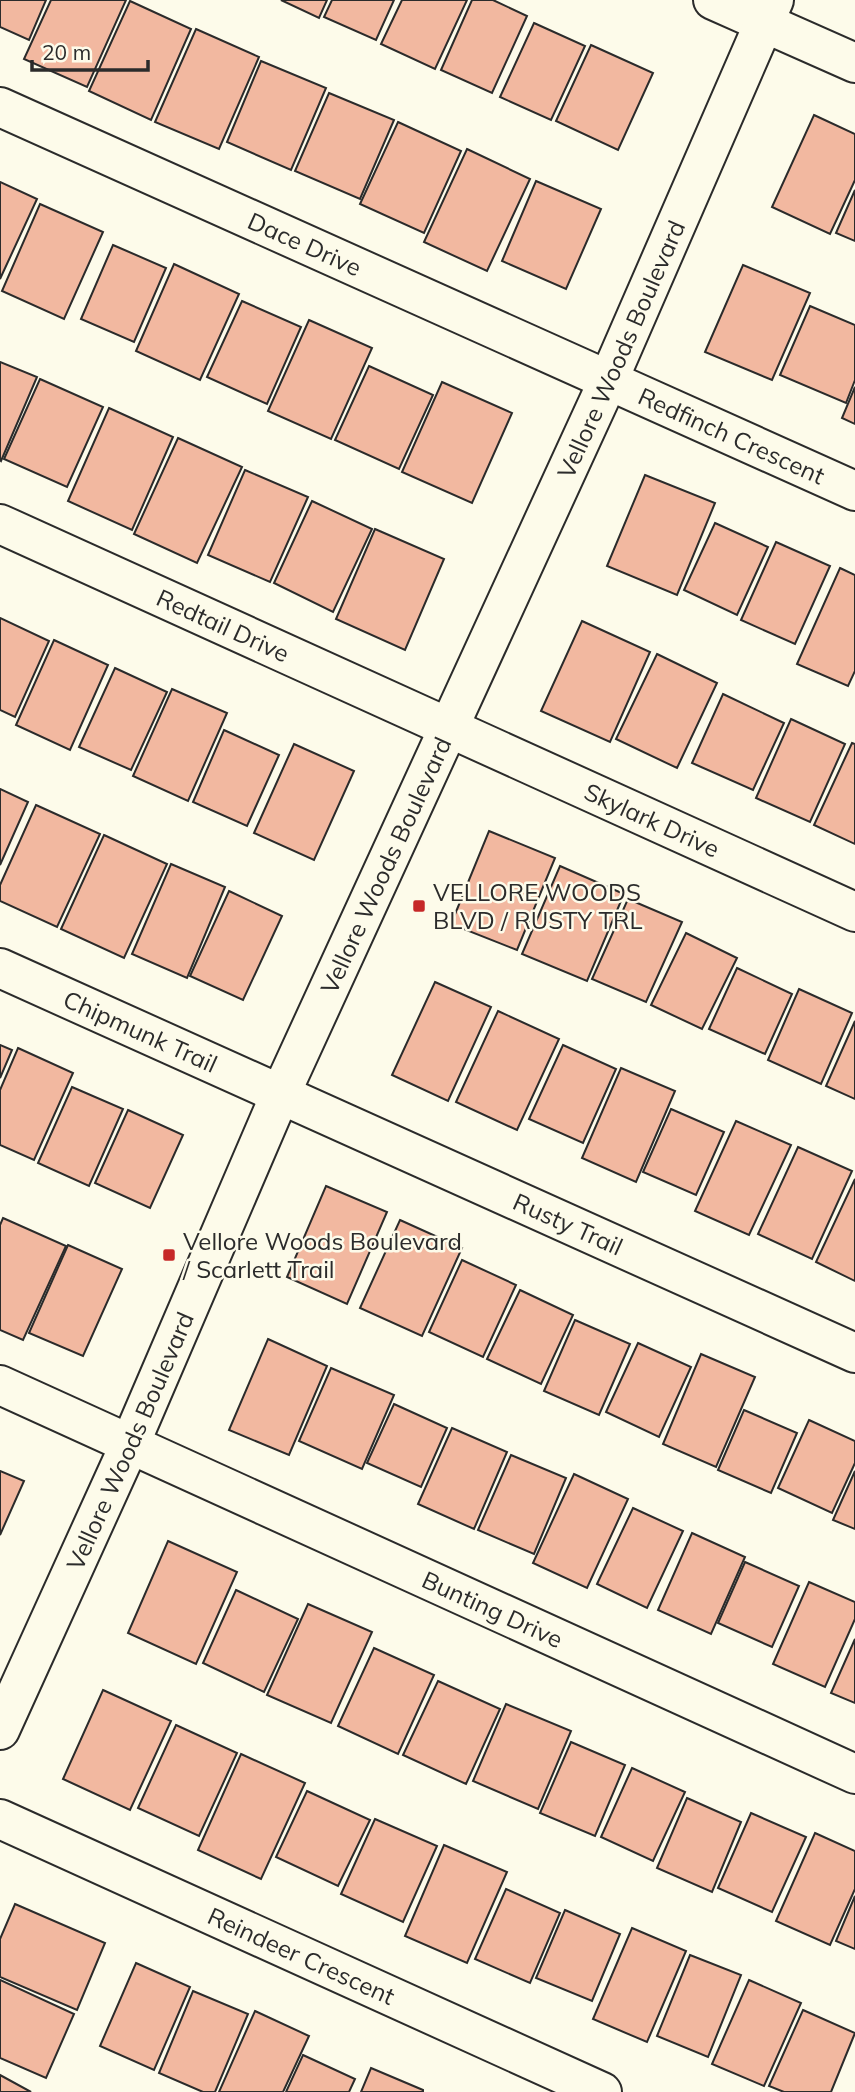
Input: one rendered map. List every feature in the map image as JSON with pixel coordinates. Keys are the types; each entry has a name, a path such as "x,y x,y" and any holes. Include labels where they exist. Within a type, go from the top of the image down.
{"street":[{"path":"713,0 769,11 855,63"},
{"name":"Vellore Woods Boulevard","path":"0,1730 130,1444 280,1095 608,381 769,11"},
{"name":"Dace Drive","path":"0,107 608,381"},
{"name":"Redfinch Crescent","path":"608,381 855,491"},
{"name":"Redtail Drive","path":"0,524 448,727"},
{"name":"Skylark Drive","path":"448,727 855,912"},
{"name":"Chipmunk Trail","path":"0,968 280,1095"},
{"name":"Rusty Trail","path":"280,1095 855,1353"},
{"name":"Bunting Drive","path":"0,1385 855,1774"},
{"name":"Reindeer Crescent","path":"0,1819 602,2092"}],"building":[{"path":"0,0 46,0 29,40 0,27"},
{"path":"51,0 126,0 87,87 24,59"},
{"path":"281,0 327,0 319,18"},
{"path":"332,0 394,0 376,40 324,17"},
{"path":"402,0 467,0 435,69 381,44"},
{"path":"472,0 493,0 527,16 492,93 441,70"},
{"path":"130,1 191,29 151,120 89,91"},
{"path":"534,23 585,46 551,120 500,97"},
{"path":"196,29 259,57 219,149 155,122"},
{"path":"591,45 653,73 618,150 556,121"},
{"path":"261,61 326,88 291,170 227,142"},
{"path":"329,93 394,120 360,199 295,171"},
{"path":"814,115 855,134 855,180 830,234 772,207"},
{"path":"398,122 461,151 424,233 360,204"},
{"path":"467,149 530,179 487,271 424,242"},
{"path":"536,181 601,209 566,289 502,261"},
{"path":"0,182 37,199 0,279"},
{"path":"855,190 855,241 836,233"},
{"path":"40,204 103,232 64,319 2,291"},
{"path":"113,245 166,268 134,342 81,319"},
{"path":"174,264 239,294 200,380 136,351"},
{"path":"743,265 810,293 772,380 705,352"},
{"path":"242,301 301,327 267,404 207,377"},
{"path":"810,306 855,325 855,380 846,403 780,375"},
{"path":"309,320 372,348 331,439 268,411"},
{"path":"0,362 37,377 1,461 0,460"},
{"path":"369,366 433,395 399,469 335,440"},
{"path":"40,379 103,407 67,487 4,459"},
{"path":"442,382 512,413 472,503 402,472"},
{"path":"855,387 855,424 842,418"},
{"path":"109,408 173,437 132,530 68,501"},
{"path":"178,438 242,467 197,563 134,534"},
{"path":"245,470 308,497 270,582 208,555"},
{"path":"645,475 715,503 677,595 607,566"},
{"path":"312,501 372,529 333,612 274,583"},
{"path":"715,523 768,547 737,615 684,590"},
{"path":"375,529 444,559 405,650 336,619"},
{"path":"776,542 830,566 795,644 741,620"},
{"path":"840,568 855,575 855,671 848,686 797,664"},
{"path":"0,618 49,641 15,717 0,710"},
{"path":"582,621 650,652 610,742 541,711"},
{"path":"54,640 108,665 70,750 16,725"},
{"path":"657,654 717,683 677,768 616,739"},
{"path":"115,668 167,692 131,770 79,747"},
{"path":"172,689 227,713 188,801 133,776"},
{"path":"723,694 784,723 753,790 692,763"},
{"path":"791,719 845,744 810,822 756,798"},
{"path":"224,730 279,755 247,826 193,802"},
{"path":"852,743 855,744 855,844 814,825"},
{"path":"294,744 354,771 314,860 254,833"},
{"path":"0,789 28,802 0,865"},
{"path":"36,805 100,834 57,927 0,901 0,885"},
{"path":"489,831 555,858 517,950 451,924"},
{"path":"104,835 167,864 124,958 61,929"},
{"path":"171,864 225,887 187,978 132,954"},
{"path":"560,866 624,894 587,981 522,954"},
{"path":"229,891 282,916 243,1000 190,976"},
{"path":"628,899 682,922 646,1002 592,979"},
{"path":"686,933 737,958 702,1029 651,1005"},
{"path":"737,968 792,994 765,1054 709,1029"},
{"path":"435,982 491,1007 448,1101 392,1075"},
{"path":"799,989 852,1013 821,1084 768,1060"},
{"path":"498,1011 559,1039 517,1130 456,1102"},
{"path":"855,1021 855,1099 826,1086"},
{"path":"0,1045 12,1050 0,1078"},
{"path":"563,1045 616,1069 583,1143 529,1119"},
{"path":"18,1048 73,1073 34,1160 0,1145 0,1090"},
{"path":"621,1068 675,1091 636,1182 582,1158"},
{"path":"72,1087 123,1109 89,1186 38,1163"},
{"path":"671,1109 724,1132 696,1195 643,1172"},
{"path":"128,1110 183,1135 150,1208 95,1183"},
{"path":"736,1121 791,1145 749,1235 695,1211"},
{"path":"798,1147 852,1171 812,1259 758,1234"},
{"path":"855,1179 855,1281 816,1262"},
{"path":"326,1186 387,1212 347,1304 287,1277"},
{"path":"3,1218 66,1246 23,1340 0,1330 0,1225"},
{"path":"400,1220 462,1248 422,1336 360,1308"},
{"path":"68,1245 122,1269 83,1356 29,1333"},
{"path":"462,1260 516,1285 483,1357 429,1332"},
{"path":"520,1290 573,1315 541,1384 487,1359"},
{"path":"575,1320 630,1344 599,1415 544,1391"},
{"path":"268,1339 327,1366 289,1455 229,1430"},
{"path":"638,1343 691,1367 659,1437 606,1412"},
{"path":"701,1354 755,1377 716,1467 663,1444"},
{"path":"331,1368 394,1395 362,1469 299,1441"},
{"path":"394,1404 447,1428 421,1487 367,1463"},
{"path":"744,1410 797,1433 771,1493 718,1470"},
{"path":"809,1420 855,1441 855,1463 832,1513 778,1488"},
{"path":"452,1428 507,1452 474,1529 418,1504"},
{"path":"511,1455 566,1478 534,1554 478,1530"},
{"path":"0,1471 24,1481 0,1535"},
{"path":"855,1471 855,1529 833,1520"},
{"path":"574,1474 628,1499 587,1588 533,1563"},
{"path":"633,1508 683,1531 647,1608 597,1584"},
{"path":"692,1533 745,1557 711,1634 658,1610"},
{"path":"168,1541 237,1572 196,1664 128,1633"},
{"path":"745,1562 799,1586 772,1647 718,1623"},
{"path":"809,1582 855,1602 855,1619 825,1687 773,1664"},
{"path":"236,1590 298,1619 264,1692 203,1663"},
{"path":"308,1604 372,1632 331,1723 267,1695"},
{"path":"855,1639 855,1703 831,1693"},
{"path":"374,1648 434,1675 398,1754 338,1726"},
{"path":"438,1681 500,1709 466,1784 403,1755"},
{"path":"103,1690 171,1721 130,1810 63,1779"},
{"path":"506,1704 571,1731 538,1809 473,1781"},
{"path":"176,1725 237,1753 199,1836 138,1808"},
{"path":"571,1742 625,1765 595,1836 540,1813"},
{"path":"241,1754 305,1783 261,1879 198,1850"},
{"path":"632,1768 685,1792 653,1861 601,1837"},
{"path":"307,1791 370,1820 338,1886 276,1857"},
{"path":"687,1798 741,1822 712,1892 657,1868"},
{"path":"751,1813 806,1837 772,1912 718,1888"},
{"path":"375,1819 437,1846 403,1922 341,1894"},
{"path":"815,1833 855,1851 855,1889 830,1945 776,1921"},
{"path":"444,1845 507,1872 467,1963 405,1936"},
{"path":"506,1889 560,1913 530,1983 475,1959"},
{"path":"855,1896 855,1949 836,1941"},
{"path":"15,1904 105,1943 77,2010 0,1977 0,1939"},
{"path":"565,1910 620,1934 592,2001 536,1978"},
{"path":"632,1928 686,1951 647,2042 593,2019"},
{"path":"690,1955 741,1975 708,2057 657,2036"},
{"path":"136,1963 190,1987 154,2070 100,2046"},
{"path":"0,1980 74,2014 46,2078 0,2058"},
{"path":"749,1980 801,2003 764,2086 712,2064"},
{"path":"193,1991 248,2014 215,2092 203,2092 159,2073"},
{"path":"803,2010 855,2033 831,2092 784,2092 769,2086"},
{"path":"255,2011 309,2036 283,2092 219,2092"},
{"path":"303,2055 355,2079 349,2092 286,2092"},
{"path":"371,2068 423,2090 423,2092 361,2092"},
{"path":"0,2075 31,2092 0,2092"}],"place":[{"name":"VELLORE WOODS BLVD / RUSTY TRL","path":"419,906"},
{"name":"Vellore Woods Boulevard / Scarlett Trail","path":"169,1255"}]}
